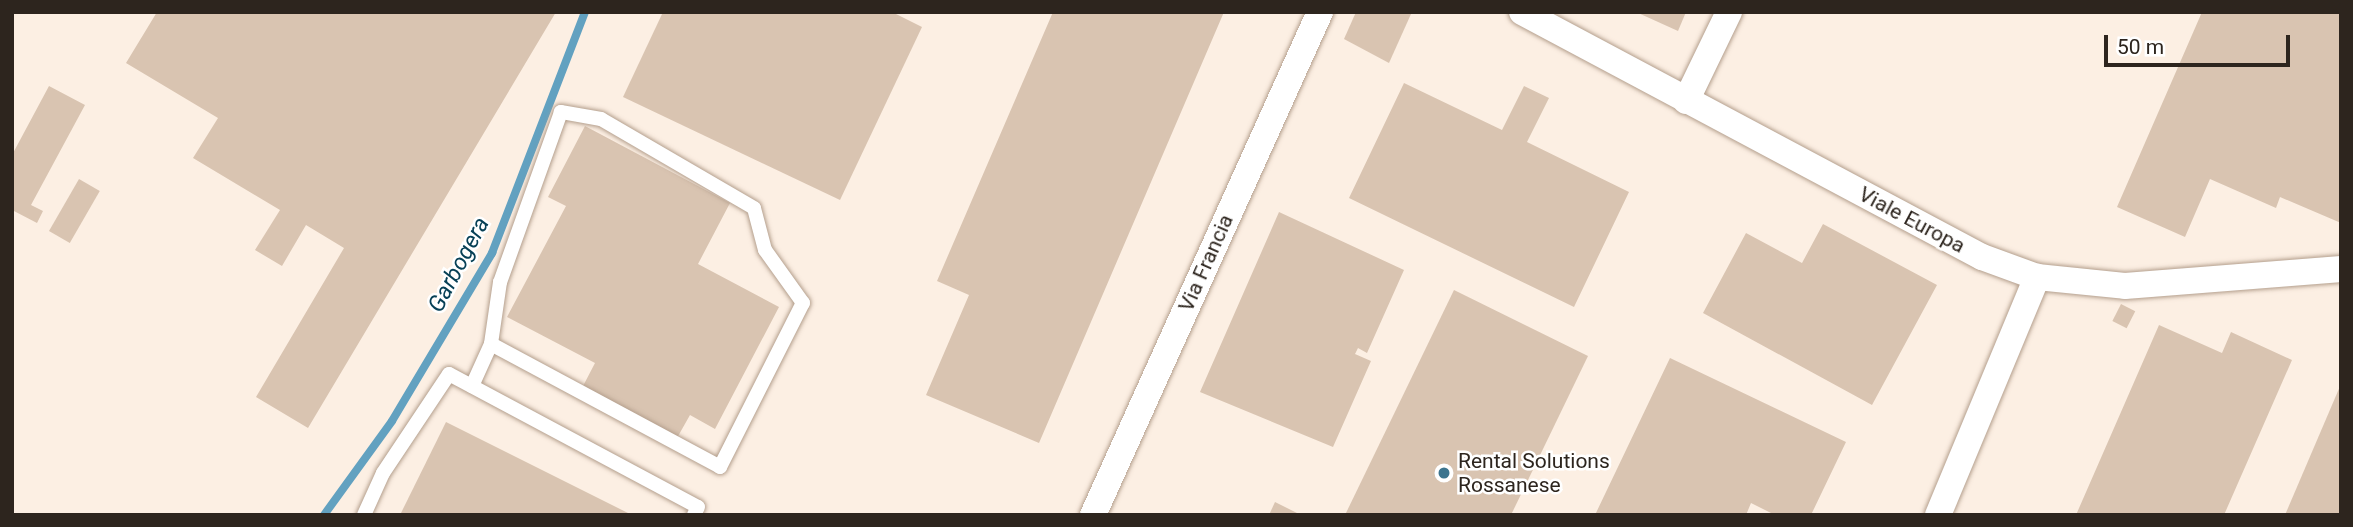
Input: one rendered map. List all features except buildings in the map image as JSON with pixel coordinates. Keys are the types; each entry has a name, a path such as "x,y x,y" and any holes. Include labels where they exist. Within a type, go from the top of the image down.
{"street":[{"name":"Via Francia","path":"1093,515 1320,12"},
{"name":"Viale Europa","path":"1522,12 1982,257 2037,277 2125,286 2341,269"},
{"path":"1686,101 1729,12"},
{"path":"1938,515 2037,277"}],"lane":[{"path":"472,386 491,344 500,282 561,112 601,119 754,208 765,250 803,303 720,467 491,344"},
{"path":"364,515 383,473 449,374 696,511"}],"waterway":[{"name":"Garbogera","path":"324,515 392,421 492,253 585,12"}],"place":[{"name":"Rental Solutions Rossanese","path":"1444,473"}]}
